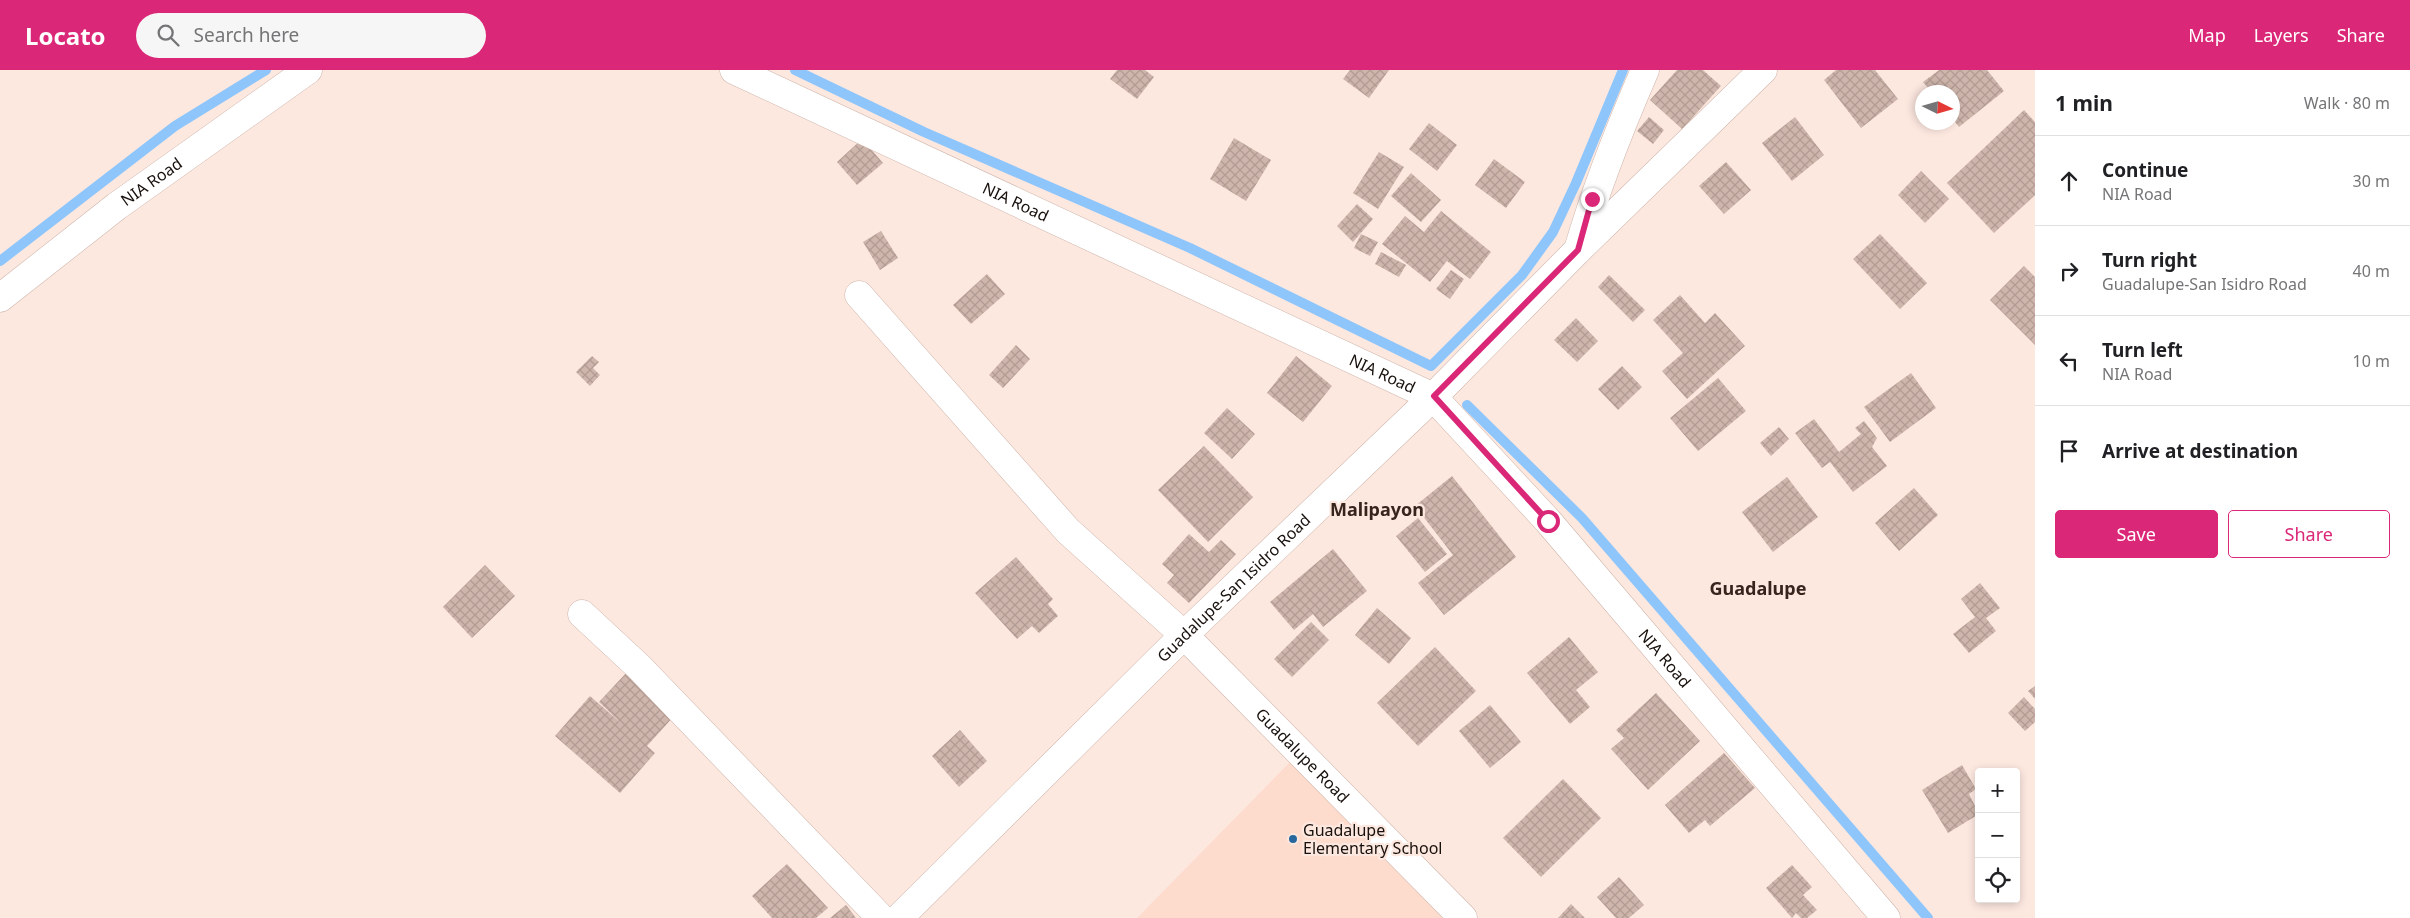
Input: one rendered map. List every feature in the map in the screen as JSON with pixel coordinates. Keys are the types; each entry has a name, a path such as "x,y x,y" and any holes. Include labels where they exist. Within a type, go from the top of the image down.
{"street":[{"name":"NIA Road","path":"0,298 117,206 308,70"},
{"name":"NIA Road","path":"734,70 1434,396 1548,521 1886,918"},
{"path":"1578,250 1592,199 1644,70"},
{"name":"Guadalupe-San Isidro Road","path":"899,918 1184,635 1434,396 1578,250 1763,70"},
{"name":"Guadalupe Road","path":"859,295 1068,531 1184,635 1463,918"},
{"path":"582,614 639,667 880,918"}],"shaded area":[{"name":"Guadalupe Elementary School","path":"1293,759 1449,918 1137,918"}],"building":[{"path":"1117,70 1145,70 1154,77 1137,99 1110,79"},
{"path":"1350,70 1389,70 1369,98 1343,79"},
{"path":"1677,70 1703,70 1721,86 1682,129 1650,100"},
{"path":"1836,70 1875,70 1898,99 1861,128 1824,80"},
{"path":"1939,70 1987,70 2004,91 1960,126 1960,85 1926,85 1923,82"},
{"path":"2024,110 2035,122 2035,195 1994,233 1947,183"},
{"path":"1649,117 1664,130 1653,144 1637,131"},
{"path":"1795,117 1824,155 1792,181 1762,143"},
{"path":"1429,123 1457,145 1437,171 1409,149"},
{"path":"1234,138 1271,160 1246,201 1210,179"},
{"path":"862,139 883,163 857,185 837,162"},
{"path":"1379,152 1404,167 1378,209 1353,193"},
{"path":"1494,159 1525,182 1506,208 1475,185"},
{"path":"1726,162 1751,190 1724,214 1699,186"},
{"path":"1921,171 1949,199 1925,223 1898,195"},
{"path":"1411,173 1441,200 1421,222 1391,196"},
{"path":"1357,204 1373,219 1353,242 1337,226"},
{"path":"1441,211 1491,252 1470,279 1447,261 1430,282 1382,244 1405,216 1424,232"},
{"path":"881,231 898,258 880,270 863,242"},
{"path":"1361,234 1378,242 1370,256 1354,248"},
{"path":"1880,234 1927,283 1900,309 1853,259"},
{"path":"1381,252 1406,265 1399,277 1375,264"},
{"path":"2024,266 2035,277 2035,345 1990,300"},
{"path":"1451,270 1464,279 1450,299 1436,289"},
{"path":"987,274 1005,294 971,324 953,305"},
{"path":"1609,275 1645,310 1633,322 1598,287"},
{"path":"1680,295 1705,323 1715,313 1745,346 1687,399 1662,371 1683,353 1653,320"},
{"path":"1576,318 1598,341 1577,362 1554,340"},
{"path":"1016,345 1030,359 1003,388 989,375"},
{"path":"592,356 599,362 593,368 600,375 590,386 576,372"},
{"path":"1296,356 1332,386 1303,422 1267,393"},
{"path":"1622,366 1642,387 1618,410 1598,389"},
{"path":"1911,373 1936,408 1890,442 1864,407"},
{"path":"1718,378 1746,411 1698,451 1670,418"},
{"path":"1227,408 1255,434 1232,459 1204,433"},
{"path":"1814,419 1839,452 1861,434 1855,428 1864,421 1877,438 1872,447 1887,466 1853,492 1830,462 1822,468 1795,433"},
{"path":"1779,427 1789,439 1771,456 1760,443"},
{"path":"1204,446 1253,497 1208,542 1158,490"},
{"path":"1452,476 1516,557 1444,615 1418,583 1453,555 1415,506"},
{"path":"1787,477 1818,517 1773,552 1742,512"},
{"path":"1914,488 1938,515 1899,551 1875,523"},
{"path":"1418,518 1447,554 1425,572 1396,536"},
{"path":"1189,534 1209,552 1221,540 1236,554 1189,603 1167,583 1174,575 1162,564"},
{"path":"1333,549 1367,591 1323,627 1313,614 1294,630 1270,602"},
{"path":"1016,557 1053,599 1048,604 1058,616 1039,633 1032,626 1017,639 975,593"},
{"path":"485,565 515,596 472,638 443,607"},
{"path":"1980,583 2000,608 1986,618 1996,631 1969,653 1953,634 1975,617 1961,599"},
{"path":"1377,608 1411,638 1389,664 1355,635"},
{"path":"1311,622 1329,640 1292,677 1274,659"},
{"path":"1569,637 1598,672 1576,690 1590,707 1570,724 1527,673"},
{"path":"1435,647 1476,691 1418,746 1377,703"},
{"path":"628,671 675,715 647,746 655,753 620,793 555,736 590,696 622,724 599,702"},
{"path":"2035,686 2035,699 2028,691"},
{"path":"1656,693 1700,741 1648,790 1611,749 1624,738 1616,730"},
{"path":"2024,697 2035,709 2035,722 2025,731 2008,713"},
{"path":"1490,705 1521,742 1490,768 1459,731"},
{"path":"960,730 987,761 959,787 932,756"},
{"path":"1724,753 1755,788 1710,826 1705,820 1689,833 1665,805"},
{"path":"1962,765 1975,787 1975,790 1969,794 1975,806 1975,816 1948,833 1922,790"},
{"path":"1563,779 1601,818 1541,877 1503,838"},
{"path":"787,864 828,908 816,918 772,918 752,896"},
{"path":"1792,865 1812,887 1803,895 1817,910 1807,918 1801,918 1796,913 1792,918 1766,888"},
{"path":"1619,877 1644,905 1629,918 1616,918 1597,897"},
{"path":"1571,904 1585,918 1558,918"},
{"path":"846,905 856,918 830,918"}],"waterway":[{"path":"0,261 175,126 266,70"},
{"path":"795,70 924,132 1190,248 1431,366 1522,275 1553,232 1576,183 1623,70"},
{"path":"1467,405 1582,518 1928,918"}],"place":[{"name":"Guadalupe Elementary School","path":"1293,839"}],"district":[{"name":"Malipayon","path":"1377,510"},
{"name":"Guadalupe","path":"1758,589"}],"route":[{"path":"1548,521 1434,396 1578,250 1592,199"}]}
